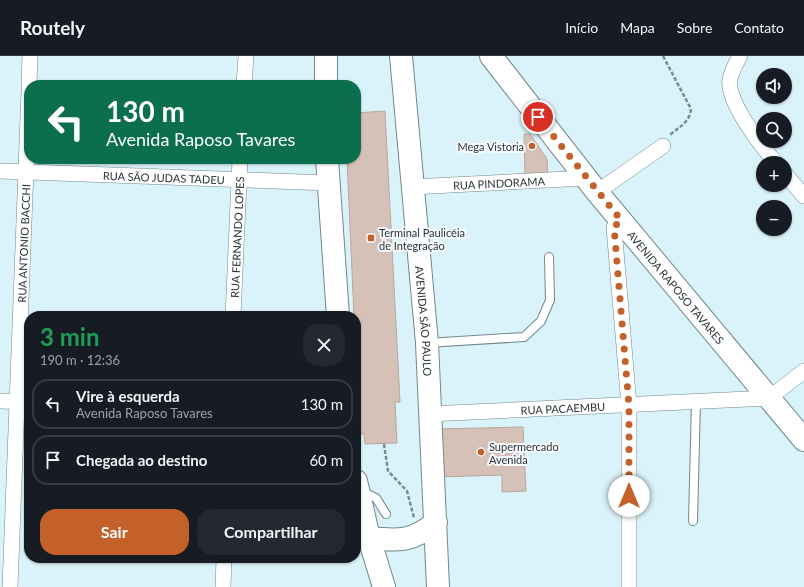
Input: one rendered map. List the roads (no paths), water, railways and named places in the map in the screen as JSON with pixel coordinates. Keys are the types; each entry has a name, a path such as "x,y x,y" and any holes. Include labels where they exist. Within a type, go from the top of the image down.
{"main road":[{"path":"326,56 326,80"},
{"name":"AVENIDA SÃO PAULO","path":"401,56 411,187 427,343 438,587"},
{"name":"AVENIDA RAPOSO TAVARES","path":"491,56 592,185 804,440"},
{"path":"327,164 338,311"},
{"path":"361,503 369,538 384,587"},
{"path":"369,538 398,541 415,536 436,522"}],"street":[{"path":"29,80 30,56"},
{"path":"244,80 246,56"},
{"path":"740,56 730,80 731,91 740,111 771,156"},
{"path":"592,185 663,146"},
{"name":"RUA ANTONIO BACCHI","path":"24,311 26,164"},
{"name":"RUA FERNANDO LOPES","path":"232,311 240,164"},
{"name":"RUA SÃO JUDAS TADEU","path":"0,171 328,183"},
{"path":"792,182 804,196"},
{"name":"RUA PINDORAMA","path":"411,187 592,185"},
{"path":"621,220 614,227 629,406 630,587"},
{"name":"RUA ANTONIO BACCHI","path":"10,587 23,402 24,325"},
{"path":"769,398 804,371"},
{"name":"RUA PACAEMBU","path":"429,414 629,406 769,398"},
{"path":"0,401 23,402"},
{"path":"223,587 224,563"}],"lane":[{"path":"427,343 524,337 541,321 550,300 550,257"},
{"path":"693,521 696,401"},
{"path":"361,488 376,498 386,514"}],"place":[{"name":"Mega Vistoria","path":"532,146"},
{"name":"Terminal Paulicéia de Integração","path":"371,238"},
{"name":"Supermercado Avenida","path":"481,452"}]}
